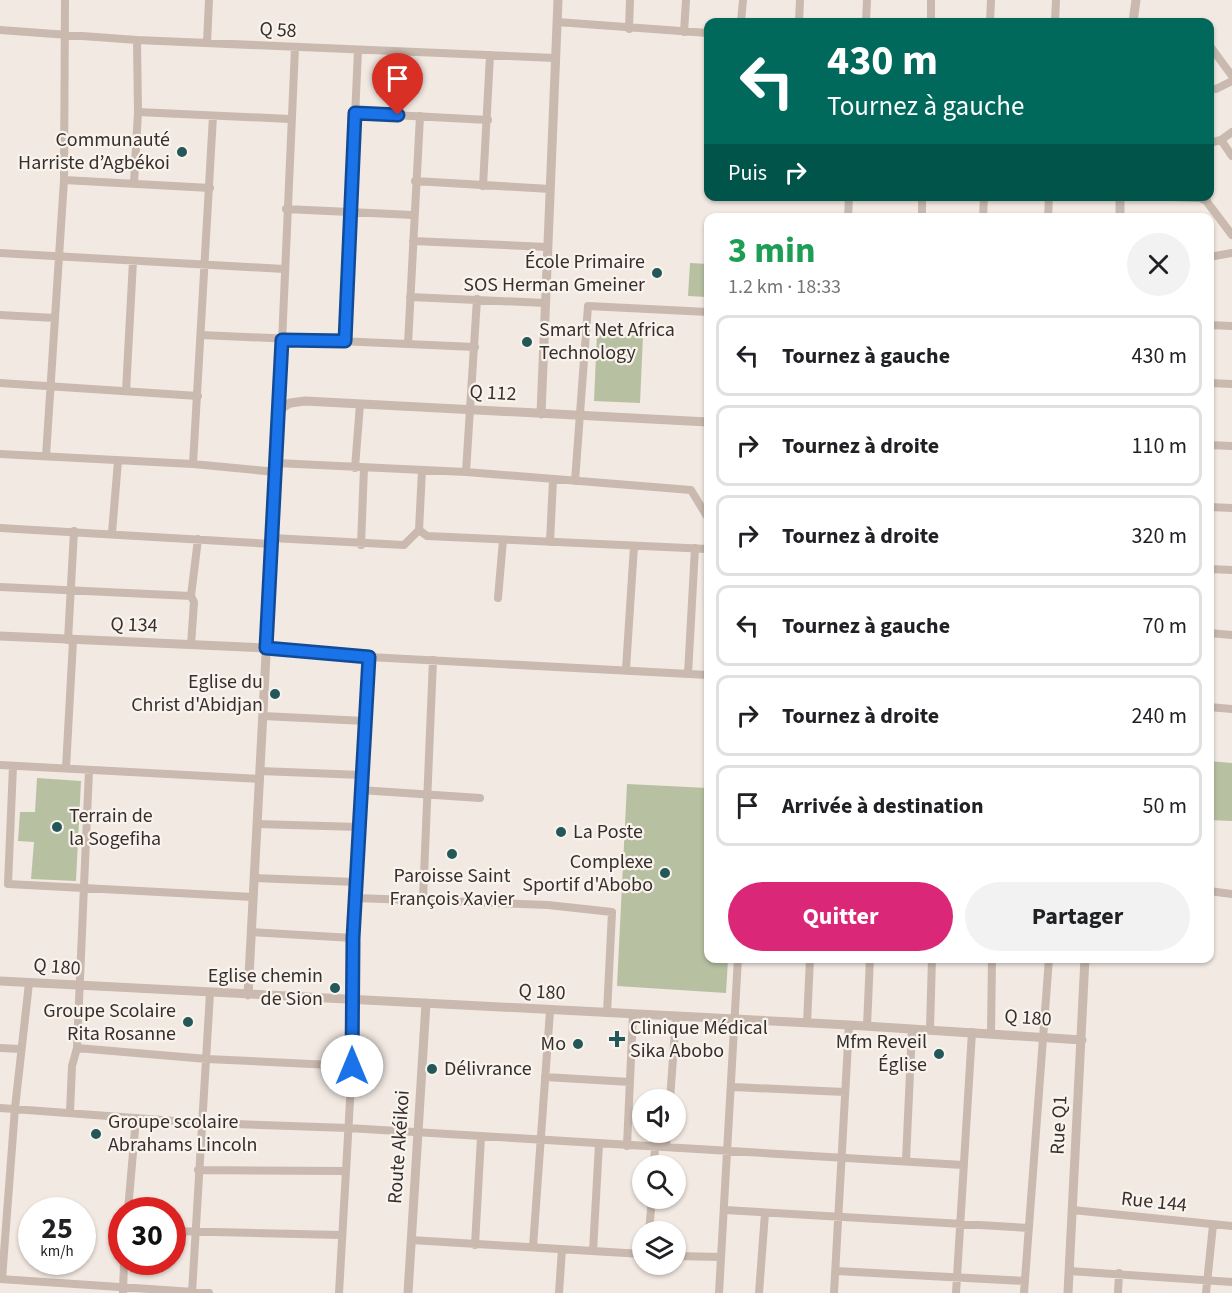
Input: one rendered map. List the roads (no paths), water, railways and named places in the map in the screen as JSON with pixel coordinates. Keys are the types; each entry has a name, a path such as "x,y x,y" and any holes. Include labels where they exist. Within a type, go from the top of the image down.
{"street":[{"path":"46,456 64,180 65,0"},
{"path":"207,43 209,0"},
{"path":"541,414 558,0"},
{"path":"629,28 630,0"},
{"path":"684,32 686,0"},
{"path":"741,18 743,0"},
{"path":"799,18 800,0"},
{"path":"866,18 867,0"},
{"path":"931,0 931,18"},
{"path":"990,18 991,0"},
{"path":"1055,18 1056,0"},
{"path":"1134,18 1136,0"},
{"path":"557,22 704,33"},
{"name":"Q 58","path":"0,30 295,48 555,58"},
{"path":"134,183 138,112 137,40"},
{"path":"248,995 279,410 290,118 295,48"},
{"path":"345,341 358,50"},
{"path":"1214,51 1232,76"},
{"path":"483,186 490,56"},
{"path":"1214,89 1232,81"},
{"path":"138,112 290,118"},
{"path":"355,113 488,120"},
{"path":"192,464 198,396 213,116"},
{"path":"408,344 420,116"},
{"path":"1214,142 1232,132"},
{"path":"1221,140 1232,156"},
{"path":"64,180 210,188"},
{"path":"415,181 550,189"},
{"path":"1206,201 1232,235"},
{"path":"286,209 413,215"},
{"path":"413,241 547,246"},
{"path":"0,253 284,269"},
{"path":"1214,256 1232,253"},
{"path":"126,391 134,261"},
{"path":"410,297 545,303"},
{"path":"466,472 477,299"},
{"path":"575,481 588,306 704,312"},
{"path":"0,315 55,318"},
{"path":"1214,325 1232,326"},
{"path":"201,335 475,347"},
{"path":"1214,382 1232,384"},
{"path":"0,383 198,396"},
{"name":"Q 112","path":"279,410 298,401 704,422"},
{"path":"355,468 360,404"},
{"path":"1214,445 1232,446"},
{"path":"0,454 192,464 466,472 691,490 704,511"},
{"path":"112,533 118,461"},
{"path":"361,545 364,468"},
{"path":"0,528 198,539 404,545 419,530 422,470"},
{"path":"550,542 553,480"},
{"path":"1214,507 1232,508"},
{"path":"419,530 427,536 704,549"},
{"path":"66,768 74,531"},
{"path":"191,645 194,602 190,596 198,539"},
{"path":"498,598 503,540"},
{"path":"626,669 634,546"},
{"path":"688,674 695,548"},
{"path":"1214,568 1232,570"},
{"path":"0,587 190,596"},
{"path":"1214,633 1232,635"},
{"name":"Q 134","path":"0,636 70,641 266,648"},
{"path":"266,648 369,657 704,675"},
{"path":"339,1293 352,1066 353,938 369,657"},
{"path":"423,899 433,660"},
{"path":"1214,707 1232,709"},
{"path":"263,716 365,721"},
{"path":"0,765 260,775 362,775"},
{"path":"13,766 7,883 253,897"},
{"path":"70,1112 72,1066 77,1048 89,770"},
{"path":"360,790 480,798"},
{"path":"257,824 359,827"},
{"path":"254,878 356,882"},
{"path":"1214,892 1232,894"},
{"path":"355,898 548,905 612,912 607,1013"},
{"path":"251,932 353,938"},
{"path":"720,1293 733,1087 738,963"},
{"path":"807,1023 810,963"},
{"path":"867,1026 870,963"},
{"path":"930,1029 932,963"},
{"path":"991,1034 992,963"},
{"path":"1024,1293 1048,963"},
{"name":"Rue Q1","path":"1068,1293 1085,963"},
{"name":"Q 180","path":"0,981 930,1029 1082,1040"},
{"path":"29,982 15,1108 1,1279 123,1290 209,1293"},
{"path":"192,1293 210,993"},
{"name":"Route Akéikoi","path":"408,1293 426,1004"},
{"path":"533,1247 550,1011"},
{"path":"627,1146 633,1014"},
{"path":"671,1089 676,1016"},
{"path":"834,1293 849,1025"},
{"path":"906,1160 912,1029"},
{"path":"956,1293 972,1032"},
{"path":"0,1048 21,1048"},
{"path":"77,1048 207,1059 352,1066"},
{"path":"545,1077 630,1082"},
{"path":"733,1087 845,1092"},
{"path":"0,1108 202,1123 348,1128 963,1165"},
{"path":"129,1197 136,1118"},
{"path":"475,1245 481,1137"},
{"path":"666,1143 666,1147"},
{"path":"593,1251 599,1144"},
{"path":"655,1147 655,1155"},
{"path":"198,1170 346,1171"},
{"path":"725,1210 960,1222 1029,1228"},
{"name":"Rue 144","path":"1072,1210 1232,1226"},
{"path":"759,1293 765,1213"},
{"path":"1206,1293 1213,1225"},
{"path":"186,1232 341,1235"},
{"path":"411,1240 632,1253"},
{"path":"559,1293 562,1249"},
{"path":"686,1256 721,1257"},
{"path":"1069,1270 1232,1282"},
{"path":"836,1271 1025,1281"},
{"path":"1118,1293 1119,1273"},
{"path":"123,1290 124,1275"}],"place":[{"name":"Communauté Harriste d’Agbékoi","path":"182,152"},
{"name":"École Primaire SOS Herman Gmeiner","path":"657,273"},
{"name":"Smart Net Africa Technology","path":"527,342"},
{"name":"Eglise du Christ d'Abidjan","path":"275,694"},
{"name":"Terrain de la Sogefiha","path":"57,827"},
{"name":"La Poste","path":"561,832"},
{"name":"Paroisse Saint François Xavier","path":"452,854"},
{"name":"Complexe Sportif d'Abobo","path":"665,873"},
{"name":"Eglise chemin de Sion","path":"335,988"},
{"name":"Groupe Scolaire Rita Rosanne","path":"188,1022"},
{"name":"Clinique Médical Sika Abobo","path":"617,1039"},
{"name":"Mo","path":"578,1044"},
{"name":"Mfm Reveil Église","path":"939,1054"},
{"name":"Délivrance","path":"432,1069"},
{"name":"Groupe scolaire Abrahams Lincoln","path":"96,1134"}]}
